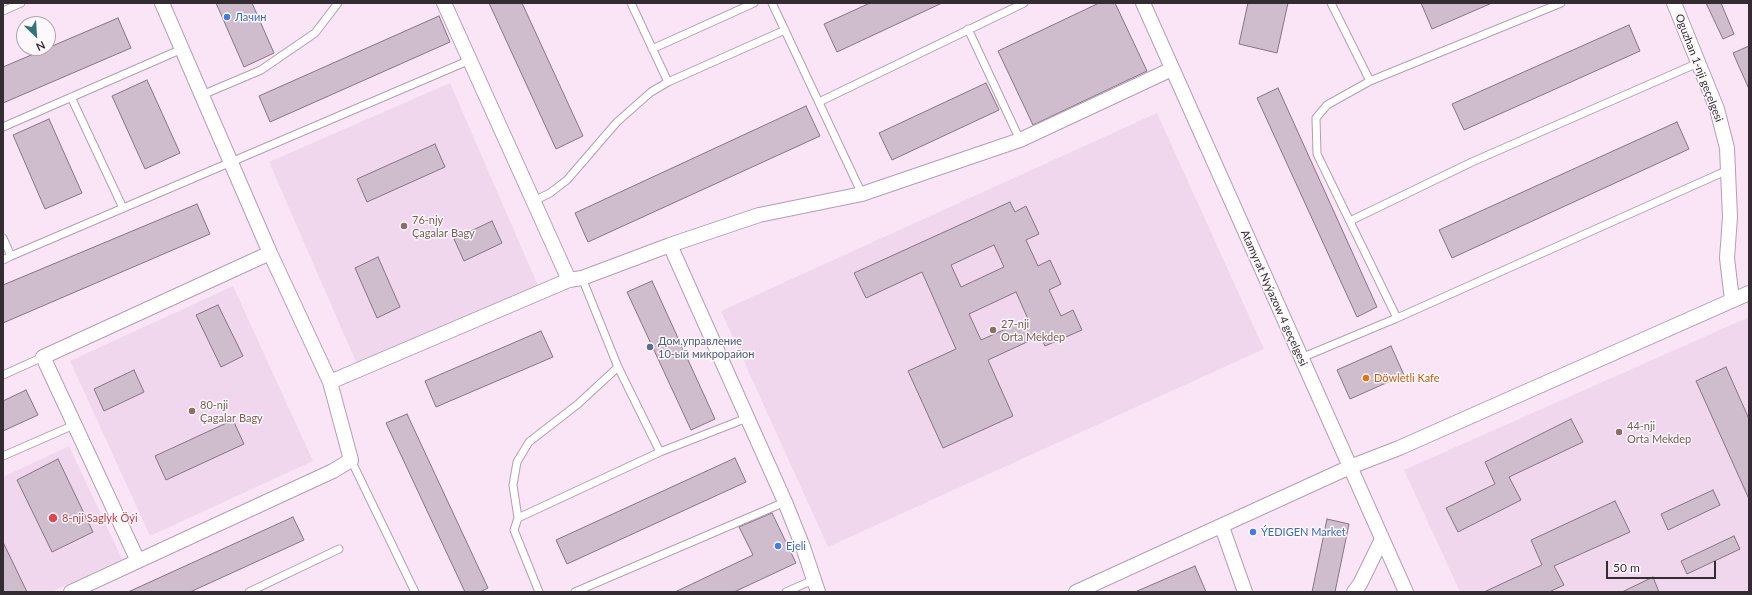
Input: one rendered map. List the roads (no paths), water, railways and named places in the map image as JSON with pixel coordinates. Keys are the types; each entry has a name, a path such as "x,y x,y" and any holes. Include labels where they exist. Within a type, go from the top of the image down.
{"street":[{"path":"71,592 333,471 351,460 330,382 270,253 162,3"},
{"path":"444,3 534,201 575,279"},
{"name":"Atamyrat Nyýazow 4 geçelgesi","path":"1143,3 1406,592"},
{"name":"Oguzhan 1-nji geçelgesi","path":"1674,3 1717,109 1727,148 1730,217 1727,258 1732,300"},
{"path":"330,382 575,279 670,245 759,215 862,194 1020,140 1172,69"},
{"path":"670,245 785,502 803,547 816,586"},
{"path":"138,560 43,357 270,253"},
{"path":"1076,592 1222,527 1350,467 1399,448 1749,293"},
{"path":"1222,527 1245,592"},
{"path":"1354,592 1360,584 1382,539"}],"lane":[{"path":"3,11 21,3"},
{"path":"202,95 261,70 315,33 338,3"},
{"path":"631,3 668,82"},
{"path":"652,49 754,3"},
{"path":"772,3 862,194"},
{"path":"819,102 1024,3"},
{"path":"1331,3 1370,81"},
{"path":"1397,318 1317,154 1316,118 1327,105 1370,81 1561,3"},
{"path":"534,201 550,193 567,180 617,122 651,92 668,82 785,30"},
{"path":"968,30 1020,140"},
{"path":"3,127 182,48"},
{"path":"3,260 470,60"},
{"path":"1350,221 1472,162 1698,62"},
{"path":"71,97 123,208"},
{"path":"1301,358 1397,318 1728,170"},
{"path":"3,238 11,256"},
{"path":"575,279 660,452"},
{"path":"3,375 43,357"},
{"path":"539,592 514,530 518,518 513,485 517,462 529,442 578,404 618,367"},
{"path":"518,518 660,452 747,418"},
{"path":"3,456 74,425"},
{"path":"351,460 415,592"},
{"path":"575,592 785,502"},
{"path":"249,592 339,549"},
{"path":"786,592 816,586"}],"place":[{"name":"Лачин","path":"227,17"},
{"name":"76-njy Çagalar Bagy","path":"404,226"},
{"name":"27-nji Orta Mekdep","path":"993,330"},
{"name":"Дом.управление 10-ый микрорайон","path":"650,347"},
{"name":"Döwletli Kafe","path":"1366,378"},
{"name":"80-nji Çagalar Bagy","path":"192,411"},
{"name":"44-nji Orta Mekdep","path":"1619,432"},
{"name":"8-nji Saglyk Öýi","path":"53,518"},
{"name":"ÝEDIGEN Market","path":"1253,532"},
{"name":"Ejeli","path":"778,546"}]}
